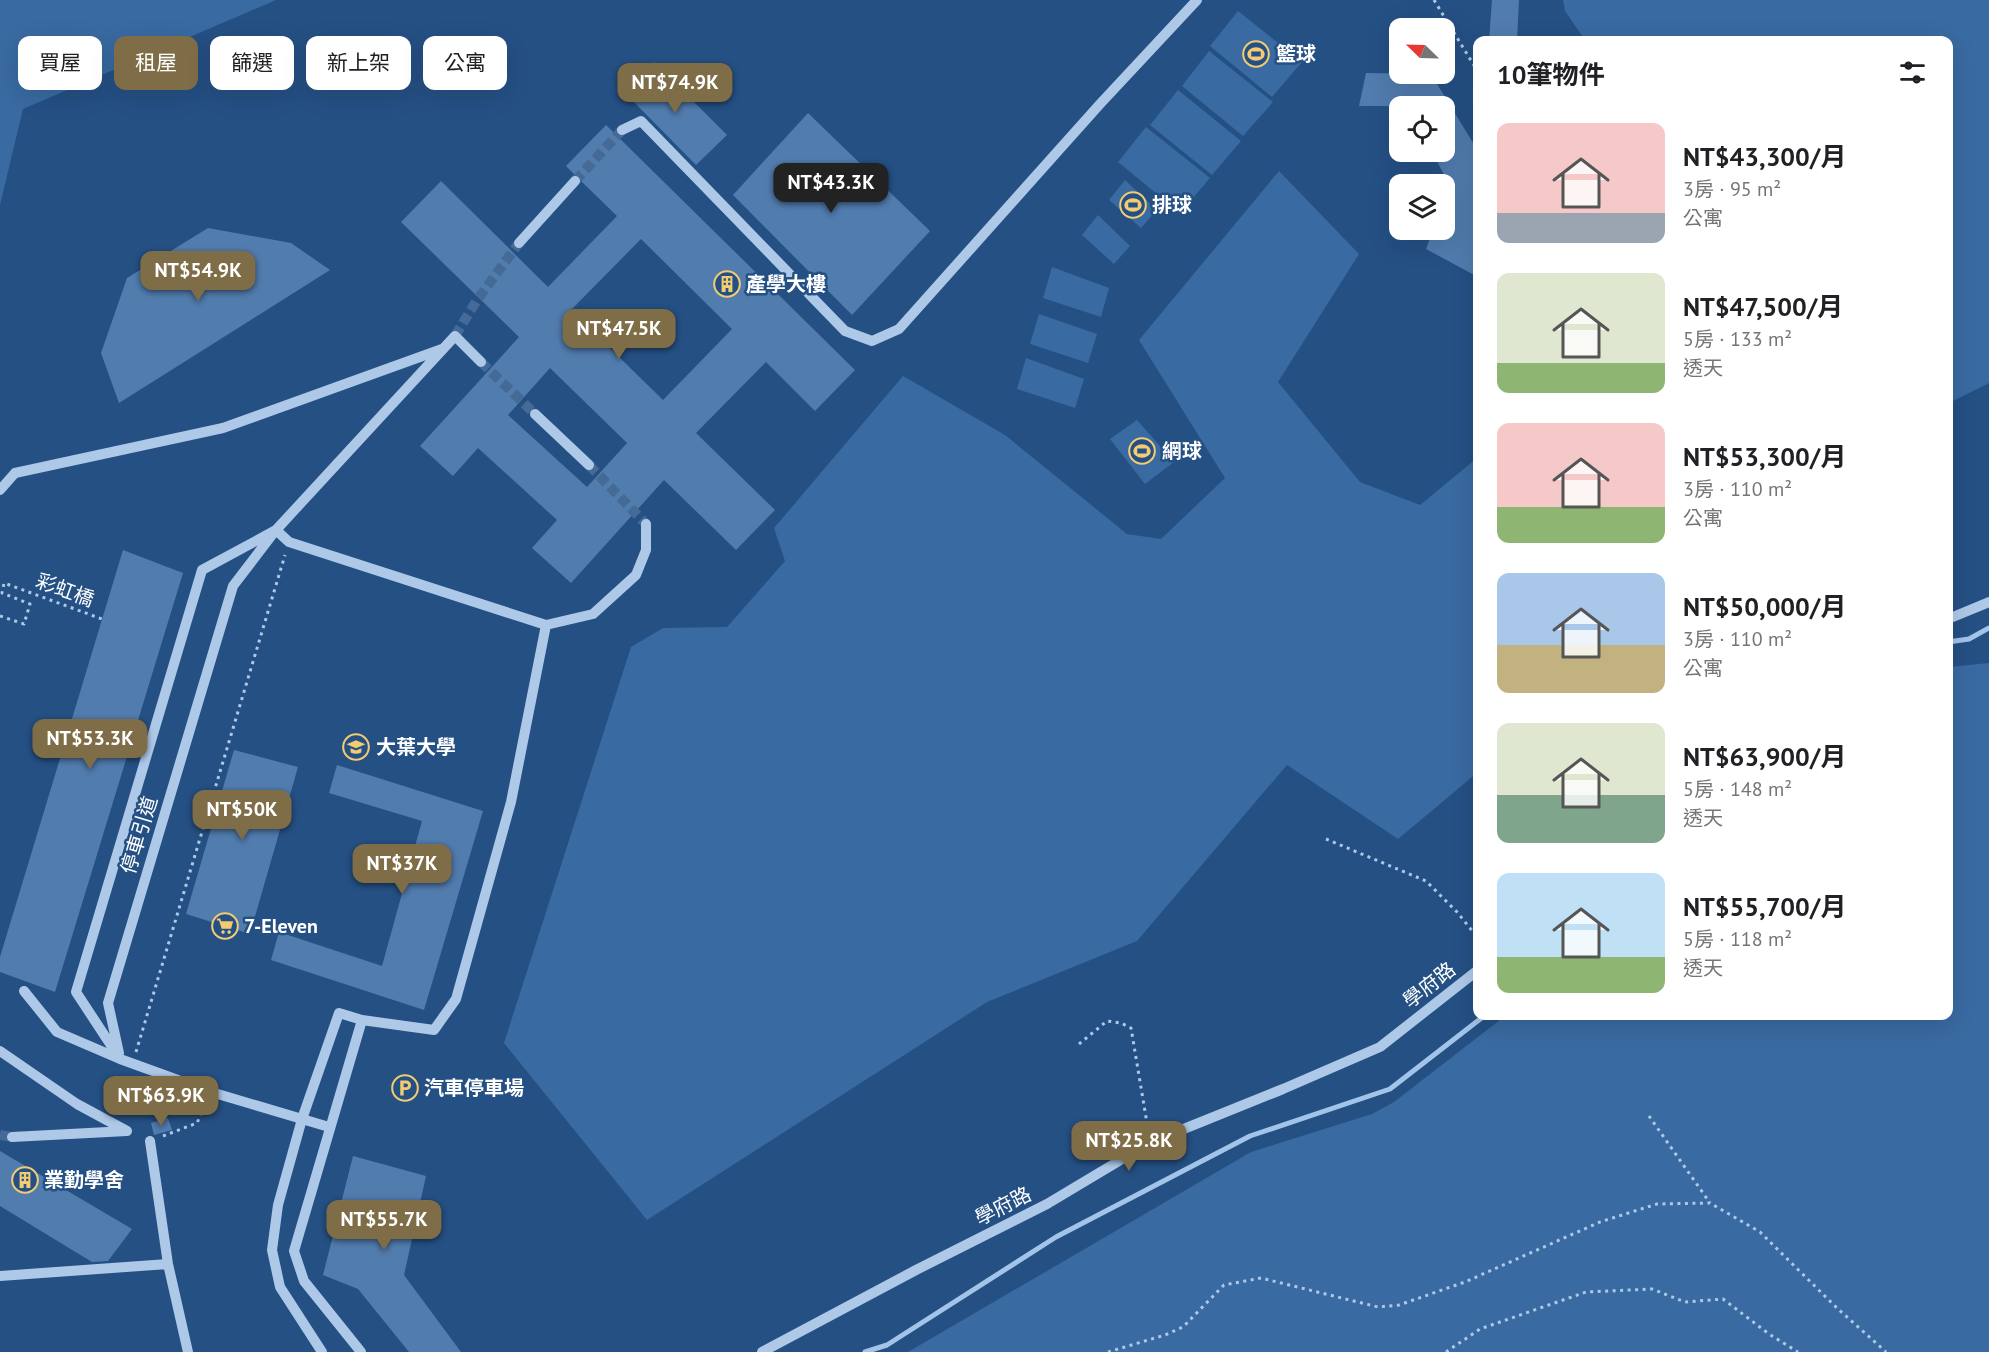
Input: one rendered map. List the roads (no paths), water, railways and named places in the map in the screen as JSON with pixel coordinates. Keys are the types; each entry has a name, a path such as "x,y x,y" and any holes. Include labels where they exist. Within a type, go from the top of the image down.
{"street":[{"path":"622,130 641,121 845,331 872,341 899,329 1100,104 1197,0"},
{"path":"519,243 575,182"},
{"path":"120,1059 76,992 202,570 276,530 455,336 481,362"},
{"path":"0,490 15,473 223,428 445,348"},
{"path":"535,414 589,465"},
{"path":"276,530 289,542 546,625 593,614 636,575 646,550 646,524"},
{"name":"停車引道","path":"120,1059 108,1003 233,586 276,530"},
{"path":"1953,617 1989,602"},
{"path":"322,1352 280,1287 272,1250 278,1205 302,1119 339,1013 362,1020 434,1030 456,999 511,802 546,625"},
{"name":"學府路","path":"762,1352 1047,1204 1149,1143 1380,1047 1473,974"},
{"path":"24,991 57,1032 132,1065 211,1092 329,1127"},
{"path":"361,1352 304,1281 294,1251 362,1020"},
{"path":"0,1051 77,1104 127,1131 12,1137"},
{"path":"150,1141 168,1264 188,1352"},
{"path":"0,1276 168,1264"}],"waterway":[{"path":"1953,641 1969,639 1989,628"},
{"path":"865,1352 887,1345 1056,1237 1250,1136 1390,1089 1479,1020"}],"tunnel":[{"path":"575,181 622,130"},
{"path":"455,336 477,300 519,243"},
{"path":"481,362 535,414"},
{"path":"589,465 646,524"},
{"path":"0,1135 12,1137"}],"place":[{"name":"籃球","path":"1256,54"},
{"name":"排球","path":"1133,205"},
{"name":"產學大樓","path":"727,284"},
{"name":"網球","path":"1142,451"},
{"name":"大葉大學","path":"356,747"},
{"name":"7-Eleven","path":"225,926"},
{"name":"汽車停車場","path":"405,1088"},
{"name":"業勤學舍","path":"25,1180"}]}
